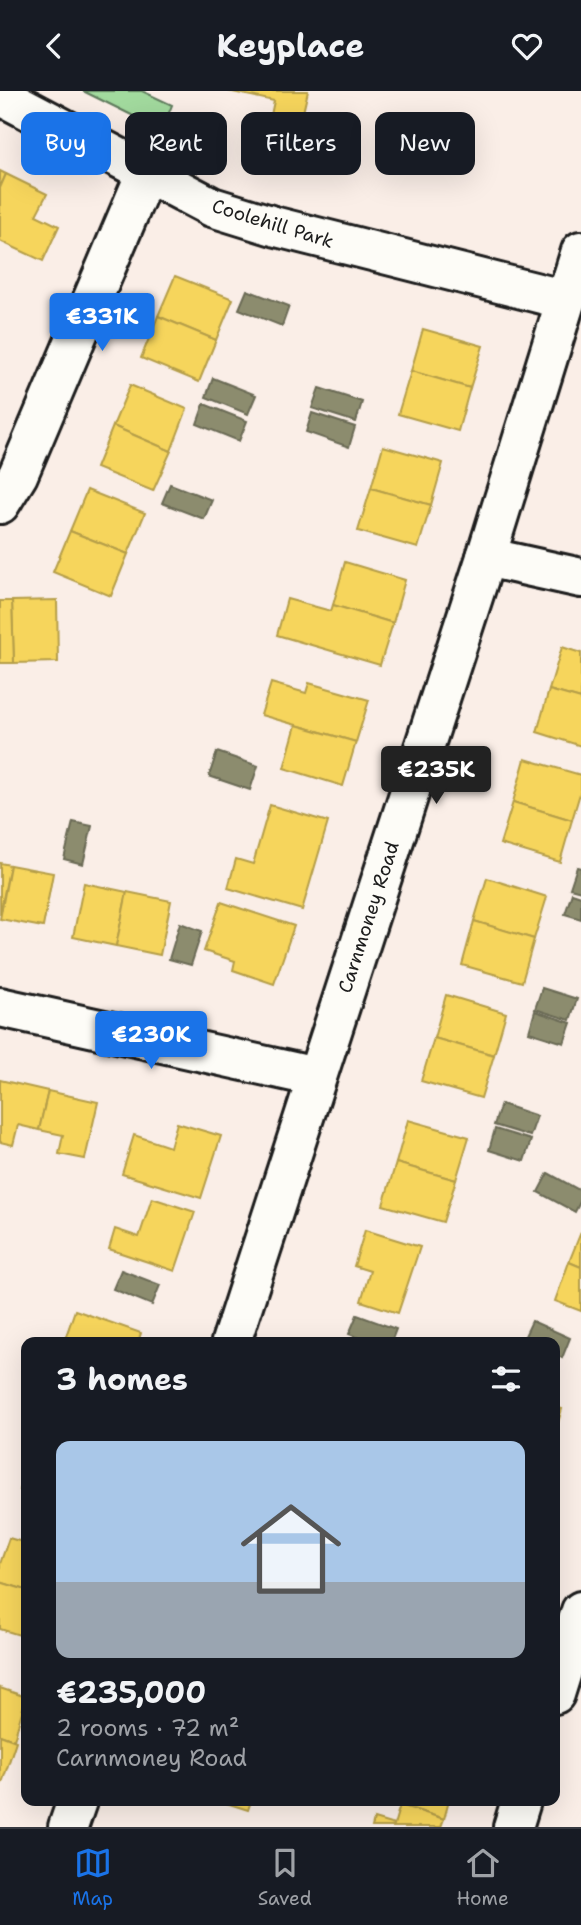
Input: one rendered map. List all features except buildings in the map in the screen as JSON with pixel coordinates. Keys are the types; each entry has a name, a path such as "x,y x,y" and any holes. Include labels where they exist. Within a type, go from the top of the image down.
{"street":[{"name":"Coolehill Park","path":"0,95 125,162"},
{"path":"0,504 18,475 145,175"},
{"name":"Coolehill Park","path":"150,175 212,207 277,227 566,300"},
{"name":"Carnmoney Road","path":"233,1337 486,557 581,251"},
{"path":"486,557 581,578"},
{"path":"0,1007 316,1077"},
{"path":"560,1678 581,1611"},
{"path":"68,1827 75,1806"},
{"path":"513,1827 519,1806"}],"green space":[{"path":"83,91 142,91 172,105 169,112 126,112"}]}
